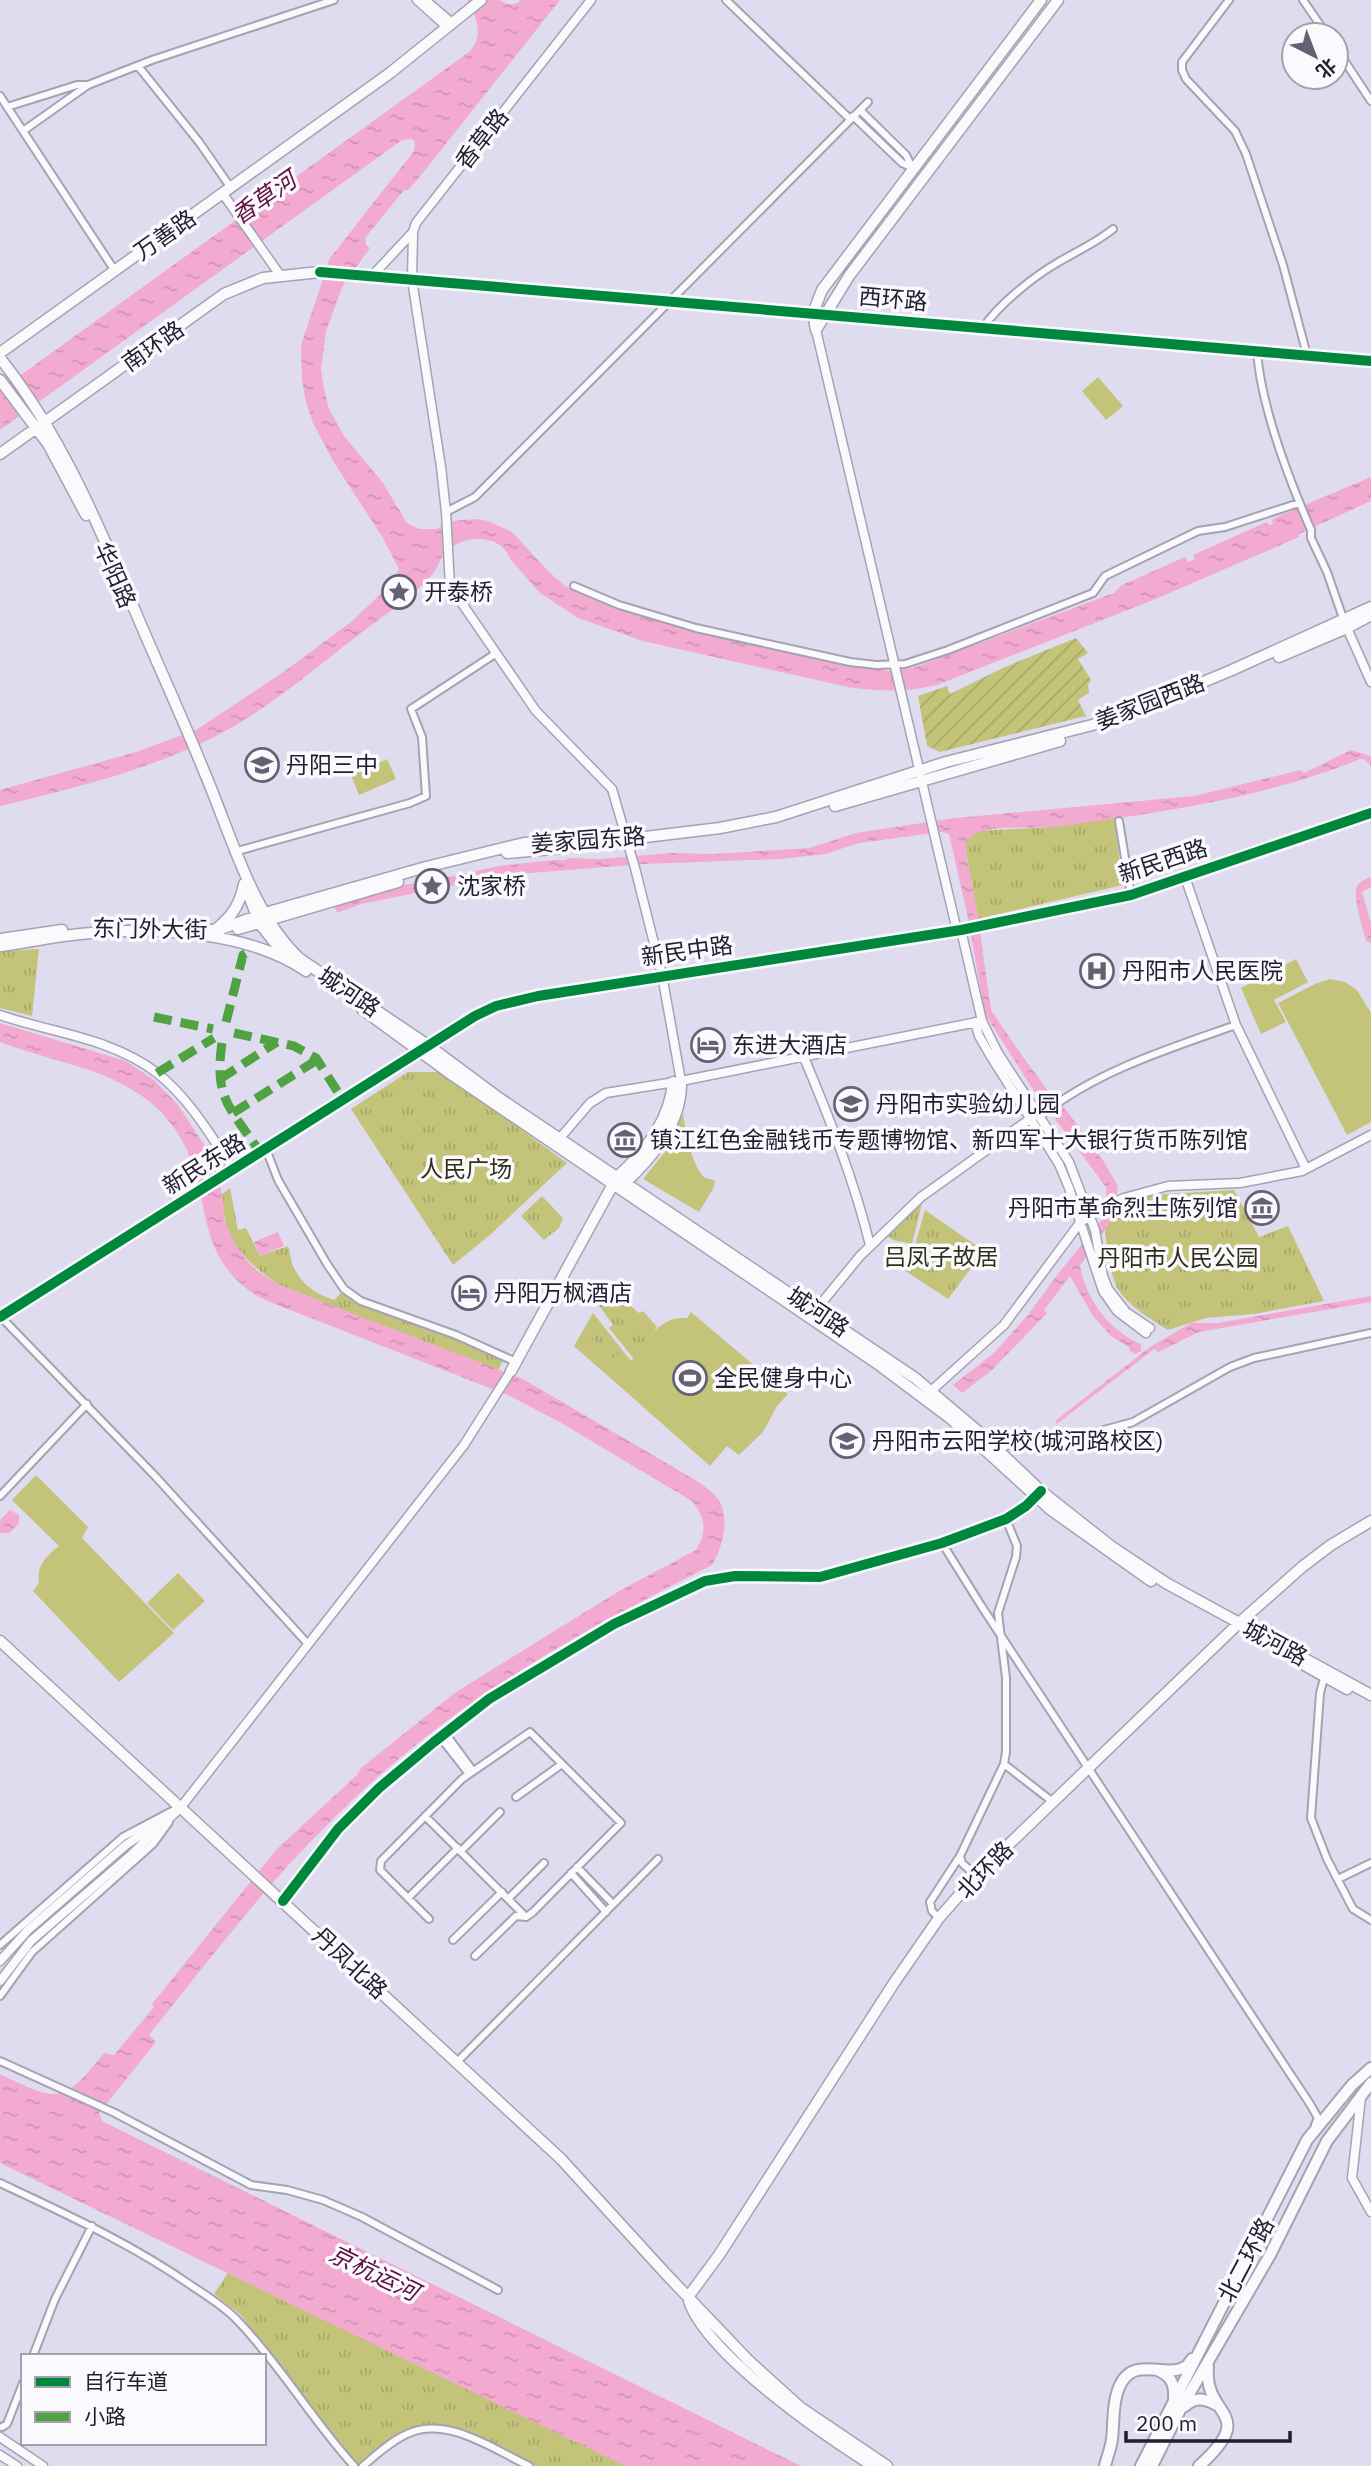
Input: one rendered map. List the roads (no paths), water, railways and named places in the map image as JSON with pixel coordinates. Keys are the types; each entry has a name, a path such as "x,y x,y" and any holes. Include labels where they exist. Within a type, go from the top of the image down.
{"main road":[{"name":"万善路","path":"0,353 390,73 481,0"},
{"path":"816,330 822,290 1041,0"},
{"path":"818,314 1058,0"},
{"name":"南环路","path":"0,454 224,294 263,278 320,272"},
{"path":"0,358 45,422 112,556 262,918"},
{"name":"华阳路","path":"0,380 48,444 104,549 183,727"},
{"name":"姜家园西路","path":"1345,625 1371,607"},
{"name":"姜家园西路","path":"921,774 1102,729 1371,615"},
{"name":"姜家园东路","path":"262,918 426,867 524,843 628,845 762,826 921,774"},
{"path":"234,852 244,884 262,918"},
{"path":"213,933 233,913 241,900 244,884"},
{"name":"东门外大街","path":"0,946 119,931 213,933 262,918"},
{"name":"城河路","path":"262,918 286,957"},
{"name":"城河路","path":"262,918 300,959 424,1049 905,1383 1038,1494 1112,1547 1166,1583 1238,1625 1371,1695"},
{"name":"东门外大街","path":"0,939 118,924 213,933 225,940"},
{"name":"城河路","path":"225,940 286,957 560,1138 618,1182 815,1311 931,1391 980,1433 1038,1494"},
{"path":"514,1367 618,1182 644,1165 662,1141 678,1109 677,1081"},
{"name":"北环路","path":"688,2297 719,2255 894,1983 939,1918 976,1876 1238,1625 1302,1567 1331,1545 1371,1521"},
{"name":"丹凤北路","path":"0,1642 561,2159 688,2297"},
{"name":"城河路","path":"1326,1673 1371,1703"},
{"name":"北二环路","path":"1152,2466 1196,2356 1307,2140 1352,2085 1371,2068"},
{"name":"北二环路","path":"1141,2466 1178,2405 1208,2364 1270,2255 1327,2141 1371,2083"},
{"path":"688,2297 694,2315 726,2351 763,2386 805,2420 873,2466"},
{"path":"688,2297 748,2360 802,2408 887,2466"},
{"path":"1105,2466 1112,2443 1118,2389 1125,2377 1134,2371 1151,2368 1174,2370 1185,2367 1196,2356"},
{"path":"1199,2466 1220,2446 1228,2421 1209,2390 1208,2364"},
{"path":"1151,2368 1171,2379 1178,2405 1204,2399 1220,2406"}],"street":[{"path":"23,131 88,85 334,0"},
{"path":"417,0 449,25"},
{"path":"425,0 449,25"},
{"name":"香草路","path":"372,276 412,232 416,223 591,0"},
{"path":"726,0 852,118 923,178"},
{"path":"1229,0 1182,61 1182,71 1186,79 1235,131 1245,153 1283,265 1307,355"},
{"path":"1303,0 1317,21"},
{"path":"138,66 199,142 227,191 236,213 280,275"},
{"path":"1350,69 1371,101"},
{"path":"7,107 77,85 88,85"},
{"path":"0,96 115,271"},
{"path":"446,512 475,496 869,102"},
{"path":"860,110 906,155 913,169"},
{"path":"983,328 990,317 1053,265 1113,229"},
{"path":"412,232 412,280 441,467 450,586 536,711 612,789 662,975 677,1081"},
{"path":"320,272 412,280"},
{"name":"西环路","path":"412,280 1371,361"},
{"path":"816,330 902,696 961,930 978,1022 998,1054 1039,1115 1069,1162 1094,1228 1103,1276 1116,1301 1148,1330 1127,1321 1111,1303 1095,1274 1081,1223 1039,1115"},
{"path":"1257,351 1259,380 1299,503 1311,530 1311,538 1371,682"},
{"path":"575,586 619,605 696,628 850,662 895,667 948,650 1093,593 1105,576 1198,531 1225,527 1299,503"},
{"path":"234,852 410,803 426,796 422,737 411,709 495,654"},
{"name":"新民西路","path":"961,930 1131,895 1371,813"},
{"path":"1119,821 1131,895"},
{"path":"1185,877 1236,1025 1306,1169"},
{"name":"新民中路","path":"424,1049 475,1016 496,1006 538,996 961,930"},
{"path":"0,1015 100,1044 133,1057 156,1072 190,1106 230,1172"},
{"path":"560,1138 590,1103 606,1093 978,1022"},
{"path":"815,1311 870,1245 920,1197 1059,1100 1150,1056 1236,1025"},
{"name":"新民东路","path":"0,1316 424,1049"},
{"path":"803,1055 841,1152 863,1215 870,1245"},
{"path":"931,1391 1004,1325 1052,1258 1081,1223 1099,1208 1120,1199 1168,1186 1240,1183 1306,1169 1371,1135"},
{"path":"0,1996 32,1952 153,1844 464,1445 514,1367 456,1335 350,1295 327,1264 278,1180 267,1150"},
{"path":"0,1316 87,1404 308,1644"},
{"path":"998,1451 1017,1443 1056,1443 1133,1422 1230,1367 1254,1358 1371,1333"},
{"path":"0,1496 87,1404"},
{"path":"283,1901 338,1829 379,1788 442,1735 489,1699 614,1624 705,1581 735,1576 820,1577 942,1542 1006,1519 1038,1494"},
{"path":"939,1918 932,1910 930,1902 960,1856 1004,1764 1006,1678 998,1613 1016,1558 1017,1546 1006,1519"},
{"path":"942,1542 1310,2104 1318,2118 1307,2140"},
{"path":"1326,1673 1320,1693 1311,1818 1353,1909 1371,1920"},
{"path":"429,1919 380,1870 384,1857 471,1773 530,1732 621,1823 526,1917"},
{"path":"442,1735 471,1773"},
{"path":"516,1797 562,1764"},
{"path":"1004,1764 1053,1802"},
{"path":"0,1961 28,1930 127,1845 181,1807"},
{"path":"0,1981 31,1941 132,1854 181,1807"},
{"path":"0,1944 122,1837 181,1807"},
{"path":"408,1898 500,1812"},
{"path":"425,1816 526,1917"},
{"path":"960,1856 962,1863 976,1876"},
{"path":"456,2063 658,1859"},
{"path":"508,1899 544,1863"},
{"path":"1338,1879 1371,1863"},
{"path":"577,1867 614,1904"},
{"path":"571,1873 606,1912"},
{"path":"453,1940 502,1892"},
{"path":"475,1956 516,1916 526,1917"},
{"path":"0,2061 109,2110 251,2185 288,2190 323,2200 362,2217 498,2290"},
{"path":"1362,2094 1352,2178 1371,2211"},
{"path":"0,2183 92,2226 160,2263 227,2310 276,2365 336,2447 354,2466"},
{"path":"34,2354 55,2300 92,2226"},
{"path":"2,2427 7,2424 21,2388"},
{"path":"363,2466 405,2434 435,2428 460,2434 528,2466"},
{"path":"0,2437 44,2466"},
{"path":"0,2455 17,2466"}],"water":[{"path":"468,0 500,0 515,4 522,0 560,0 418,179 408,190 404,190 365,238 366,245 370,248 343,285 326,331 321,370 329,409 344,436 383,483 407,523 419,529 437,529 451,521 488,521 512,532 565,586 618,608 687,628 888,671 913,668 1114,593 1122,585 1185,557 1188,562 1195,559 1193,555 1267,522 1269,525 1273,524 1272,520 1279,516 1371,477 1371,501 1299,534 1299,537 1158,598 937,685 892,690 848,687 643,641 578,618 540,593 501,546 487,540 471,539 451,547 431,576 408,598 289,689 241,722 185,751 124,773 0,806 0,790 136,752 196,730 285,671 351,622 386,589 399,569 313,423 302,380 301,345 330,258 414,151 415,142 412,139 402,140 0,430 0,390 469,52 477,39 478,26"},
{"path":"1351,750 1371,756 1371,766 1364,759 1360,759 1285,785 1209,803 1053,827 994,829 983,831 967,840 966,854 991,1010 1046,1088 1067,1111 1104,1162 1118,1186 1113,1218 1080,1266 1088,1290 1101,1312 1119,1331 1141,1344 1141,1351 1135,1354 1111,1336 1093,1316 1070,1276 1044,1310 1047,1313 992,1370 962,1393 953,1385 994,1353 1027,1316 1104,1217 1106,1187 1032,1088 985,1014 967,913 949,834 941,832 859,843 825,854 781,859 644,864 505,875 361,904 337,913 334,905 403,885 499,866 567,858 600,859 671,853 714,854 809,848 856,833 955,818 1194,796 1301,770 1304,773"},
{"path":"1371,877 1371,887 1362,892 1371,923 1371,943 1366,941 1358,913 1356,890 1363,880"},
{"name":"京杭运河","path":"0,1023 126,1061 154,1080 178,1105 214,1160 223,1199 224,1219 243,1256 256,1270 279,1285 523,1379 697,1481 716,1496 724,1514 722,1542 712,1565 574,1638 495,1687 407,1752 346,1806 257,1901 149,2035 156,2042 99,2113 102,2121 801,2466 625,2466 0,2163 0,2074 35,2090 58,2094 78,2082 104,2053 114,2055 277,1849 358,1774 361,1768 456,1692 619,1591 696,1550 702,1537 703,1525 700,1513 692,1501 563,1424 510,1396 272,1303 251,1292 236,1280 217,1253 191,1158 166,1117 124,1085 84,1068 0,1042"},
{"path":"278,1232 284,1246 260,1256 254,1242"},
{"path":"1371,1296 1371,1302 1199,1332 1158,1352 1154,1349 1057,1424 1055,1421 1150,1347 1191,1323 1218,1323"},
{"path":"10,1510 19,1515 19,1523 9,1533 0,1533 0,1520"}],"place":[{"name":"开泰桥","path":"399,592"},
{"name":"丹阳三中","path":"262,765"},
{"name":"沈家桥","path":"432,886"},
{"name":"丹阳市人民医院","path":"1097,971"},
{"name":"东进大酒店","path":"708,1045"},
{"name":"丹阳市实验幼儿园","path":"851,1104"},
{"name":"镇江红色金融钱币专题博物馆、新四军十大银行货币陈列馆","path":"625,1140"},
{"name":"丹阳市革命烈士陈列馆","path":"1262,1208"},
{"name":"丹阳万枫酒店","path":"469,1293"},
{"name":"全民健身中心","path":"690,1378"},
{"name":"丹阳市云阳学校(城河路校区)","path":"847,1441"}],"water label":[{"name":"香草河","path":"264,198"}],"park label":[{"name":"人民广场","path":"466,1169"},
{"name":"吕凤子故居","path":"941,1257"},
{"name":"丹阳市人民公园","path":"1178,1258"}]}
